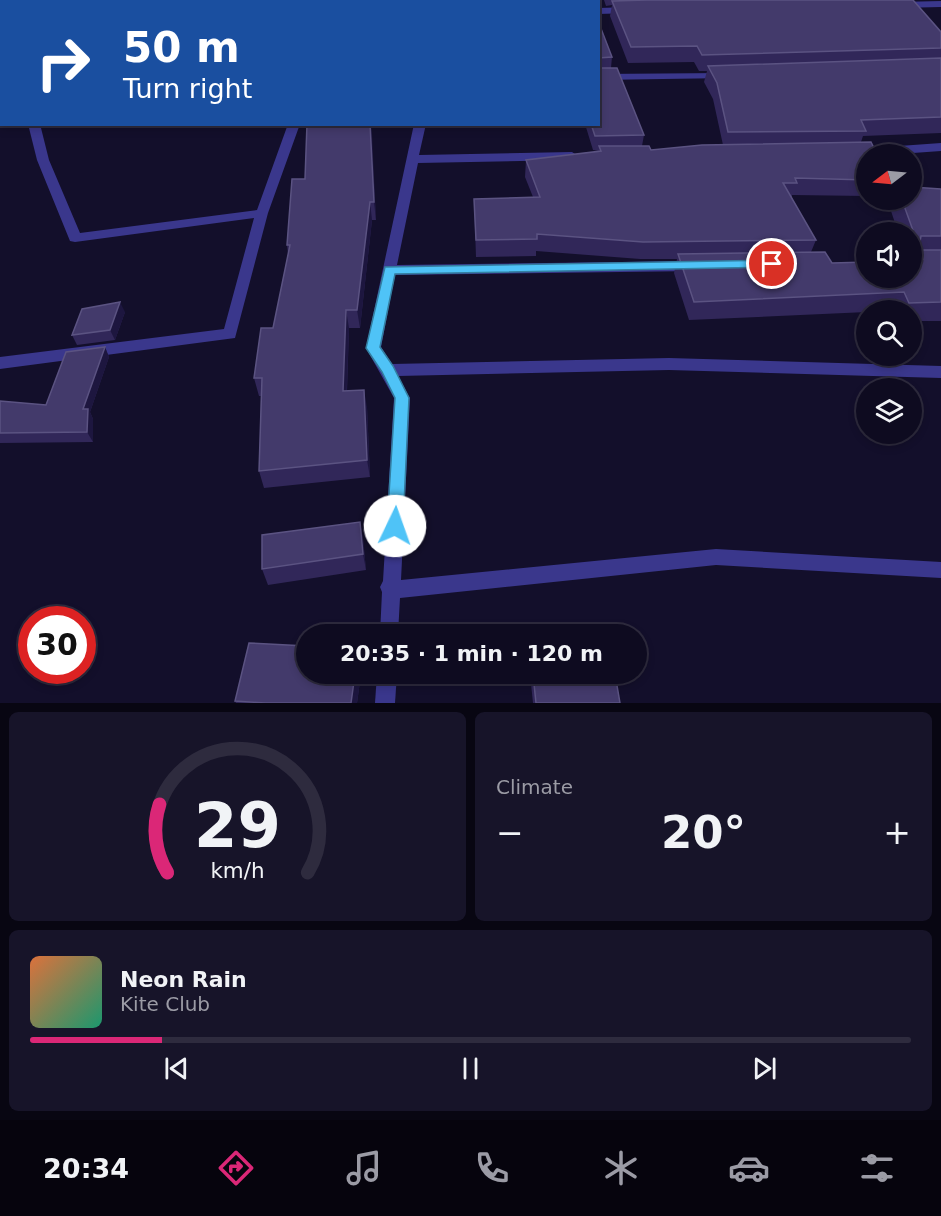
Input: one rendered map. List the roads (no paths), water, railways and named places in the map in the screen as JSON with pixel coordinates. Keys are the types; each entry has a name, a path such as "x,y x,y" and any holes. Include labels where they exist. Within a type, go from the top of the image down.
{"street":[{"path":"883,6 941,4"},
{"path":"600,11 644,10"},
{"path":"600,77 737,76"},
{"path":"34,126 43,160 75,238 262,213"},
{"path":"0,363 230,334 262,213 293,126"},
{"path":"389,624 402,398 388,370 373,348 420,126"},
{"path":"840,153 941,147"},
{"path":"413,159 579,156"},
{"path":"389,270 713,265"},
{"path":"388,370 669,364 941,372"},
{"path":"390,589 716,556 941,570"},
{"path":"385,703 386,684"}]}
